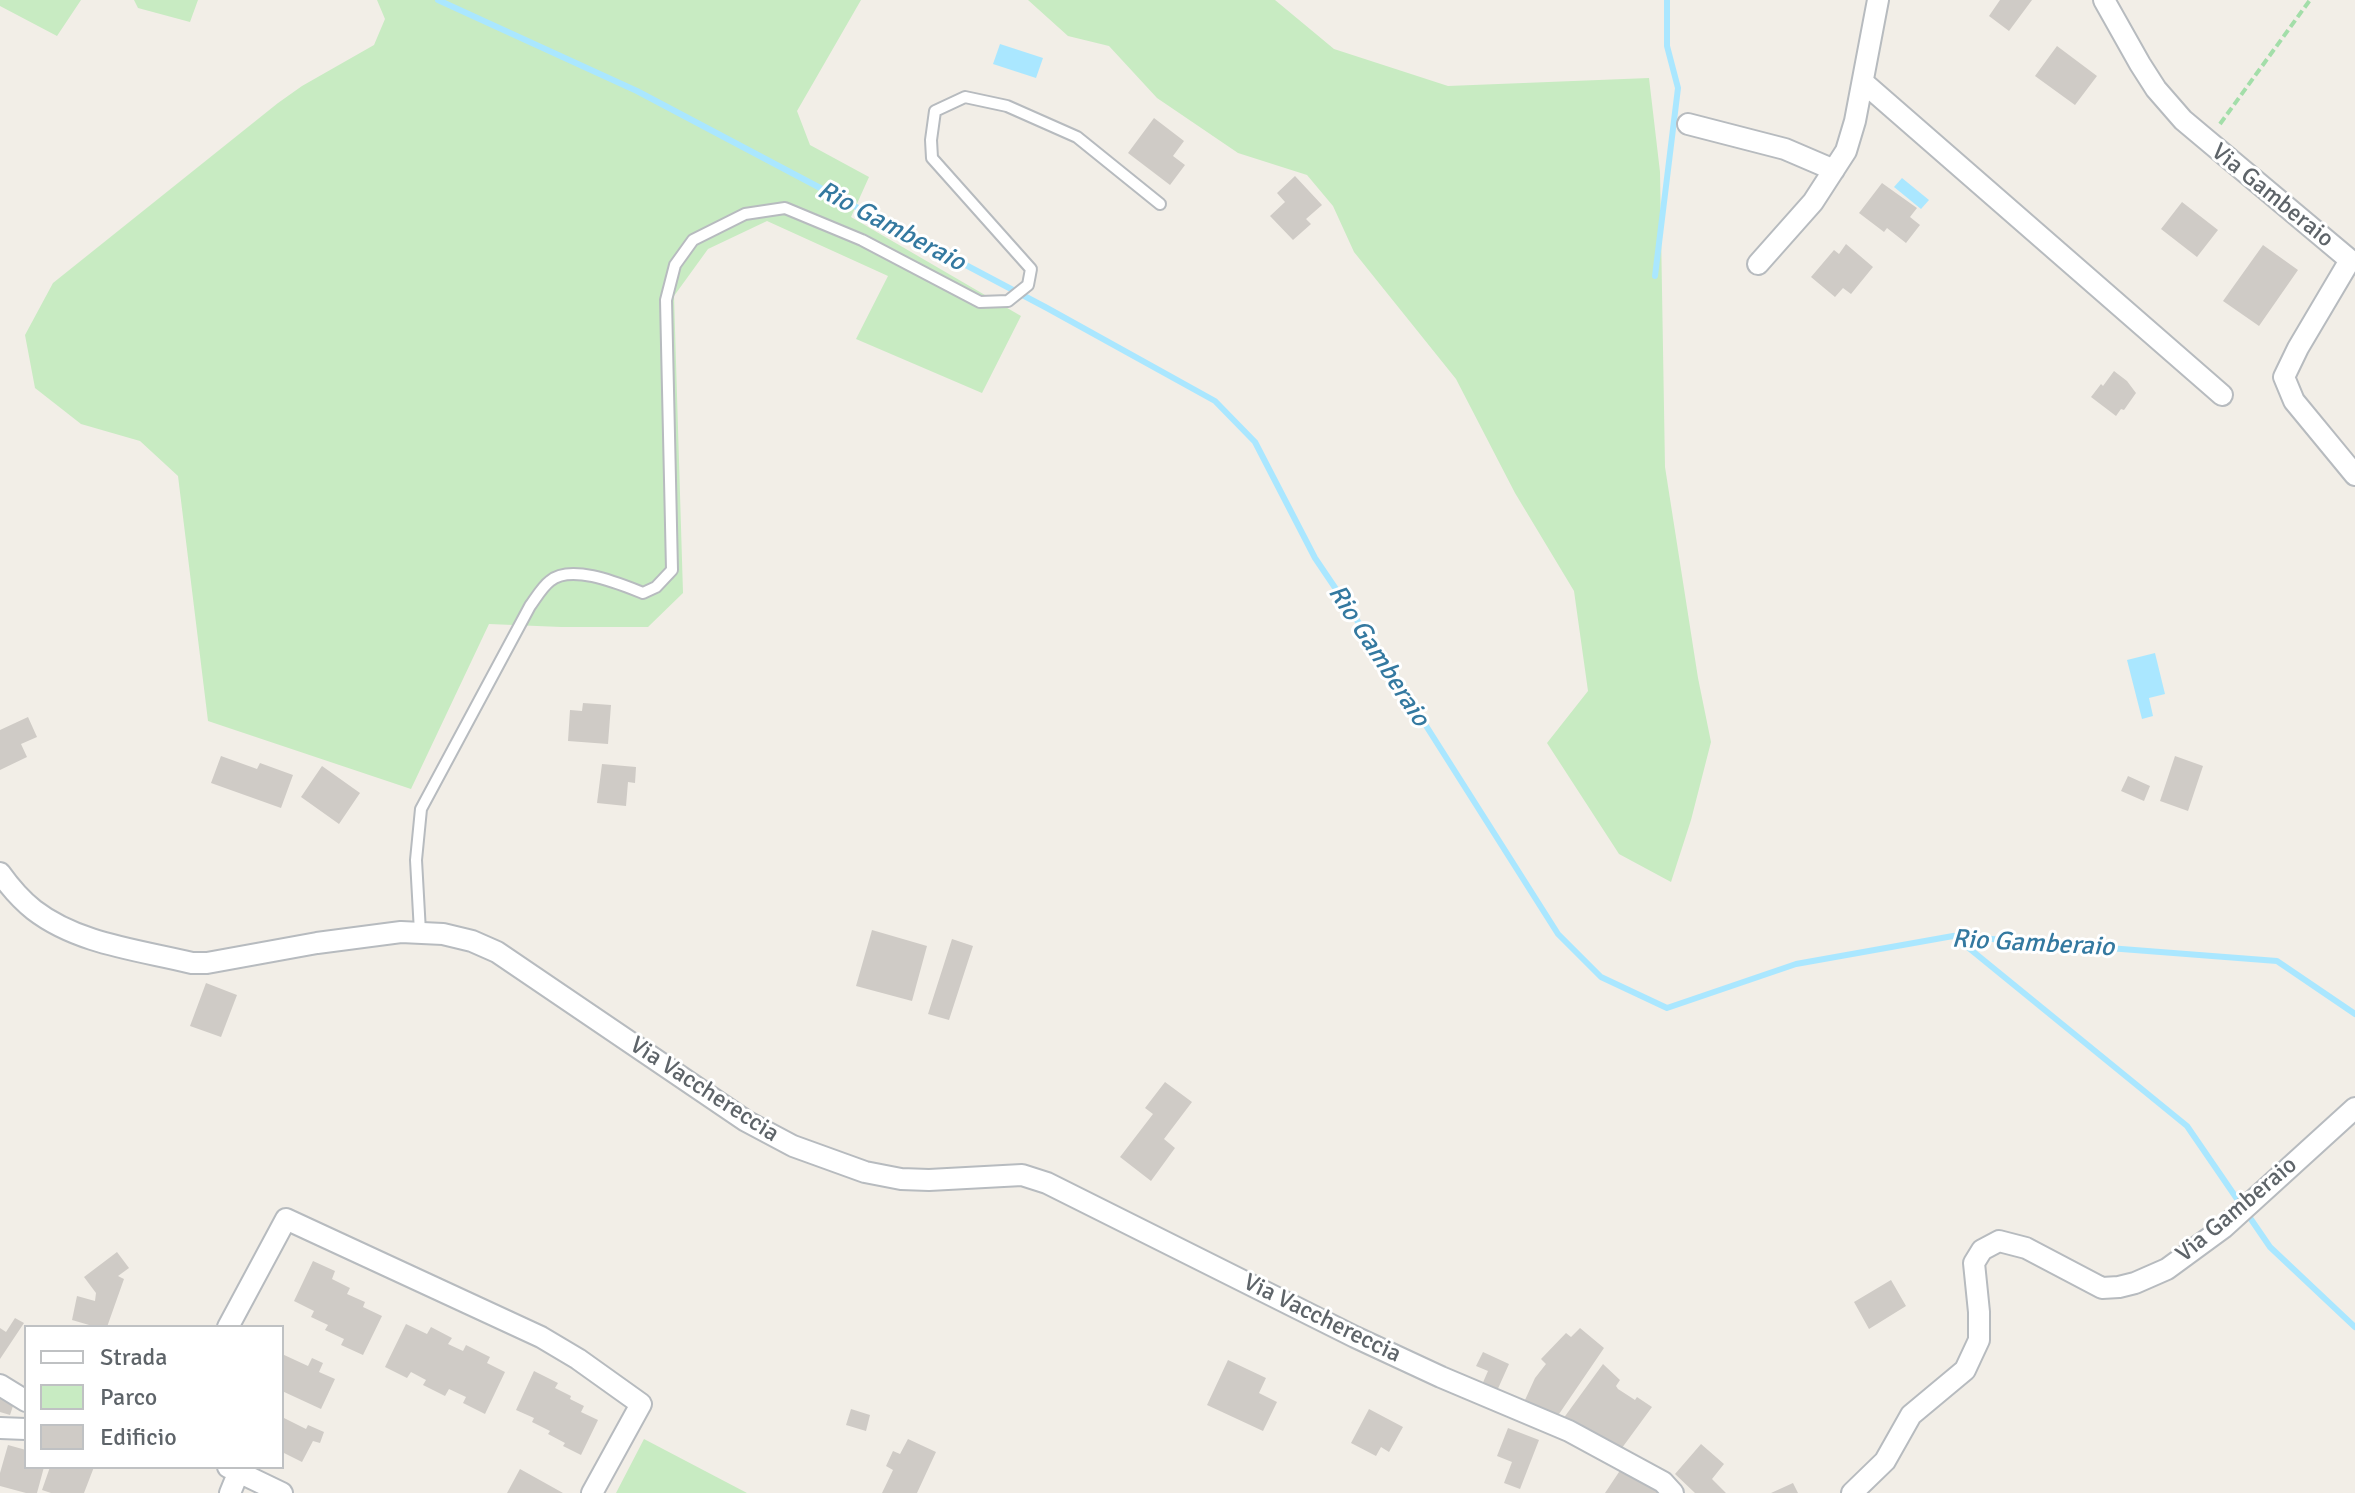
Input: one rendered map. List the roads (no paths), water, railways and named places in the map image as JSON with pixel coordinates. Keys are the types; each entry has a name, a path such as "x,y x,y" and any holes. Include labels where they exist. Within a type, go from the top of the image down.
{"street":[{"path":"1758,264 1802,216 1846,151 1853,132 1878,0"},
{"name":"Via Gamberaio","path":"2104,0 2156,89 2183,120 2350,260 2284,377 2294,401 2355,475"},
{"path":"1863,82 2222,395"},
{"path":"1688,124 1785,149 1834,170"},
{"name":"Via Vacchereccia","path":"0,873 17,895 62,928 101,941 192,963 401,932 443,934 472,941 497,952 746,1121 793,1146 865,1172 901,1179 1022,1175 1047,1183 1355,1337 1569,1431 1663,1482 1673,1493"},
{"name":"Via Gamberaio","path":"1852,1493 1885,1461 1911,1415 1965,1370 1979,1340 1974,1263 1982,1250 1999,1241 2026,1248 2102,1288 2135,1283 2167,1269 2223,1228 2355,1108"},
{"path":"229,1325 286,1219 541,1337 641,1404 592,1493"},
{"path":"0,1385 24,1400"},
{"path":"0,1428 24,1429"},
{"path":"230,1493 234,1469 282,1493"}],"lane":[{"path":"420,932 416,860 421,809 530,606 552,579 572,572 643,593 656,587 672,570 666,300 675,265 693,240 745,214 785,208 862,240 980,302 1008,301 1028,285 1031,269 932,158 935,111 965,97 1007,106 1077,137 1160,204"}],"water":[{"path":"1000,44 1043,58 1036,78 993,64"},
{"path":"1902,178 1929,200 1921,209 1894,187"},
{"path":"2155,653 2165,694 2149,698 2153,716 2142,719 2127,660"}],"waterway":[{"name":"Rio Gamberaio","path":"438,0 637,91 1047,308 1215,401 1255,442 1315,558 1392,672 1558,934 1601,977 1667,1008 1796,964 1953,936 2277,961 2355,1014"},
{"path":"1655,276 1678,88 1667,46 1667,0"},
{"path":"1954,936 2187,1126 2270,1247 2355,1327"}]}
